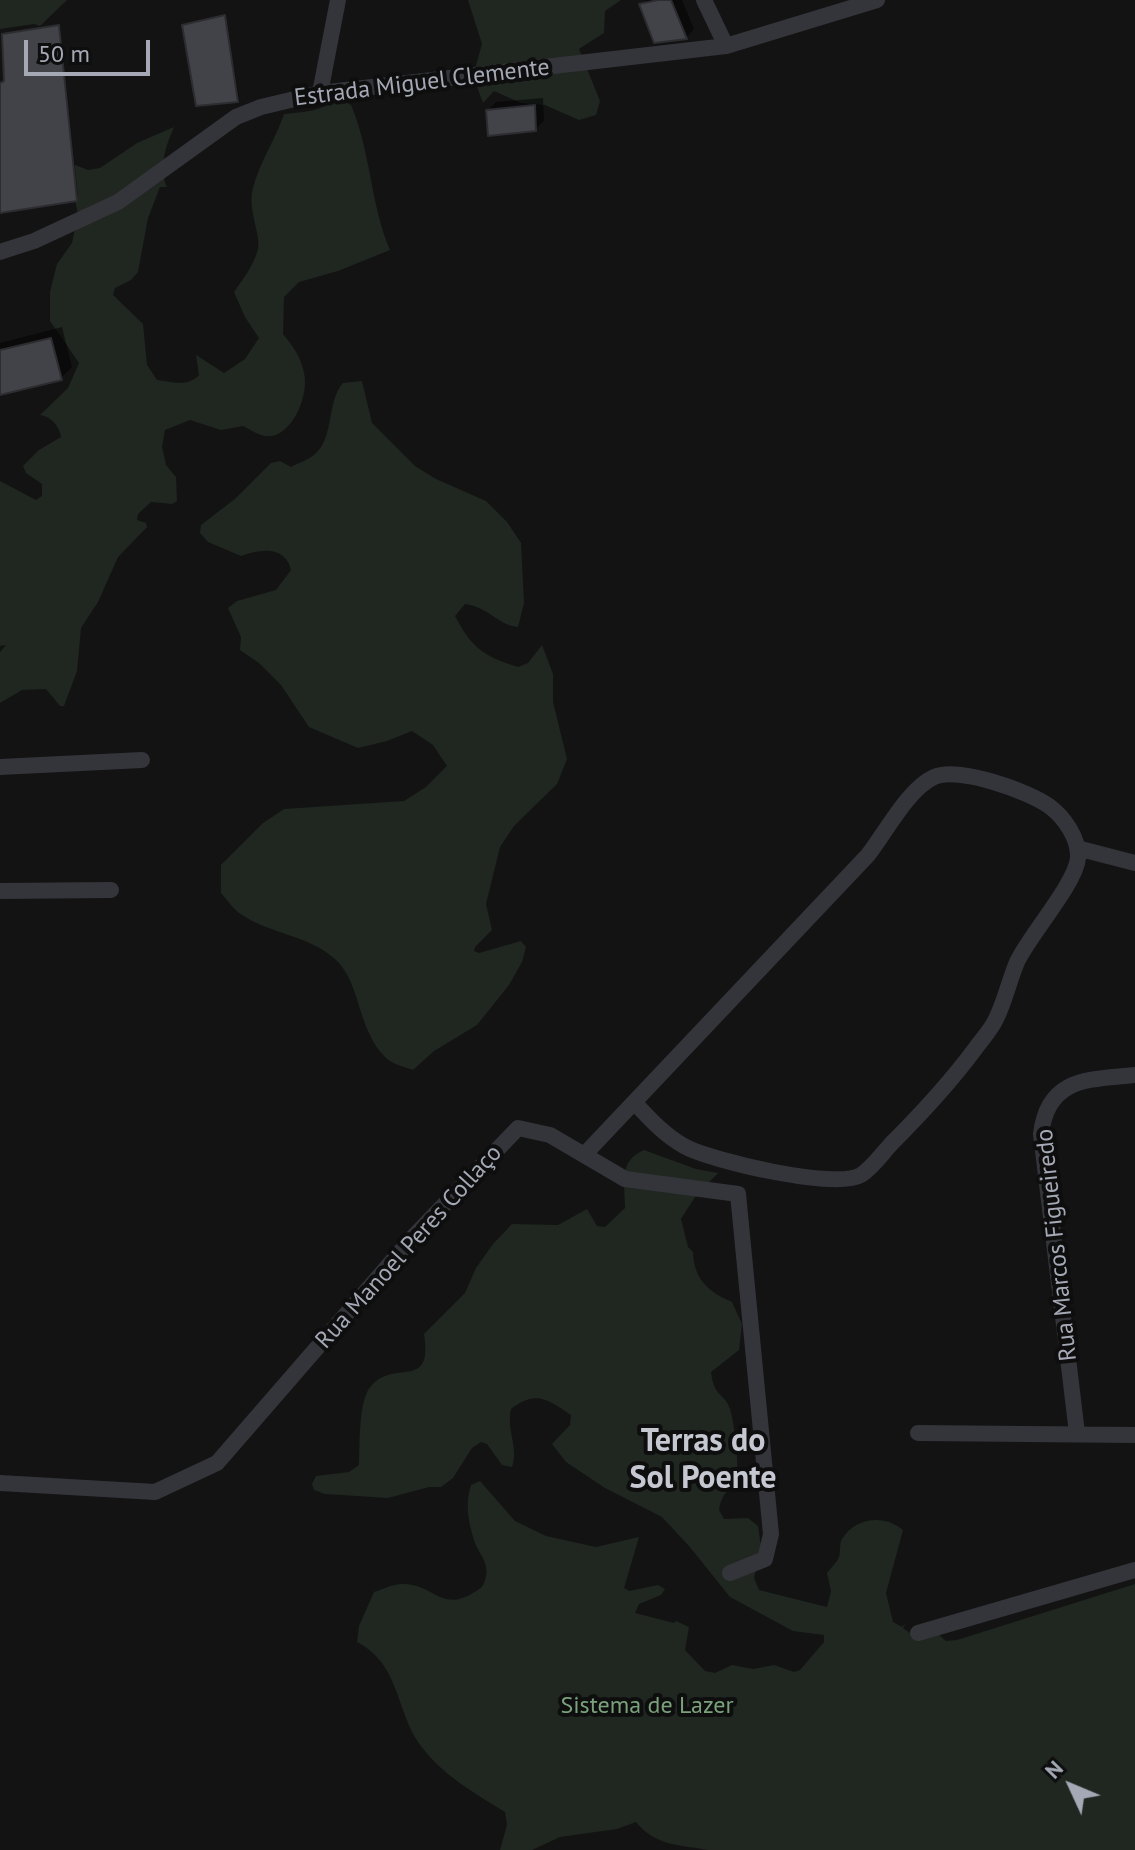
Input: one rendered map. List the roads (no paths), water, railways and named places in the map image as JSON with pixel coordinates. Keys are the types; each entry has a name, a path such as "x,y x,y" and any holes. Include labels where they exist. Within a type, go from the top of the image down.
{"street":[{"path":"320,93 338,0"},
{"path":"704,0 726,46"},
{"name":"Estrada Miguel Clemente","path":"0,252 34,241 118,202 236,117 261,107 320,93 726,46 877,0"},
{"path":"0,767 142,760"},
{"path":"584,1155 634,1102 868,855 908,798 924,783 937,776 956,774 1032,796 1049,806 1063,820 1077,848 1078,860 1018,960 995,1021 950,1083 860,1176 836,1181 758,1169 706,1155 665,1133 634,1102"},
{"path":"1077,848 1135,863"},
{"path":"0,891 111,890"},
{"name":"Rua Marcos Figueiredo","path":"1077,1433 1042,1124 1057,1096 1075,1082 1135,1075"},
{"name":"Rua Manoel Peres Collaço","path":"0,1483 155,1492 217,1463 414,1236 518,1128 550,1135 625,1179 738,1194 771,1534 765,1559 730,1573"},
{"path":"918,1433 1135,1435"},
{"path":"918,1633 1135,1570"}],"district":[{"name":"Terras do Sol Poente","path":"703,1460"}],"park label":[{"name":"Sistema de Lazer","path":"647,1706"}]}
